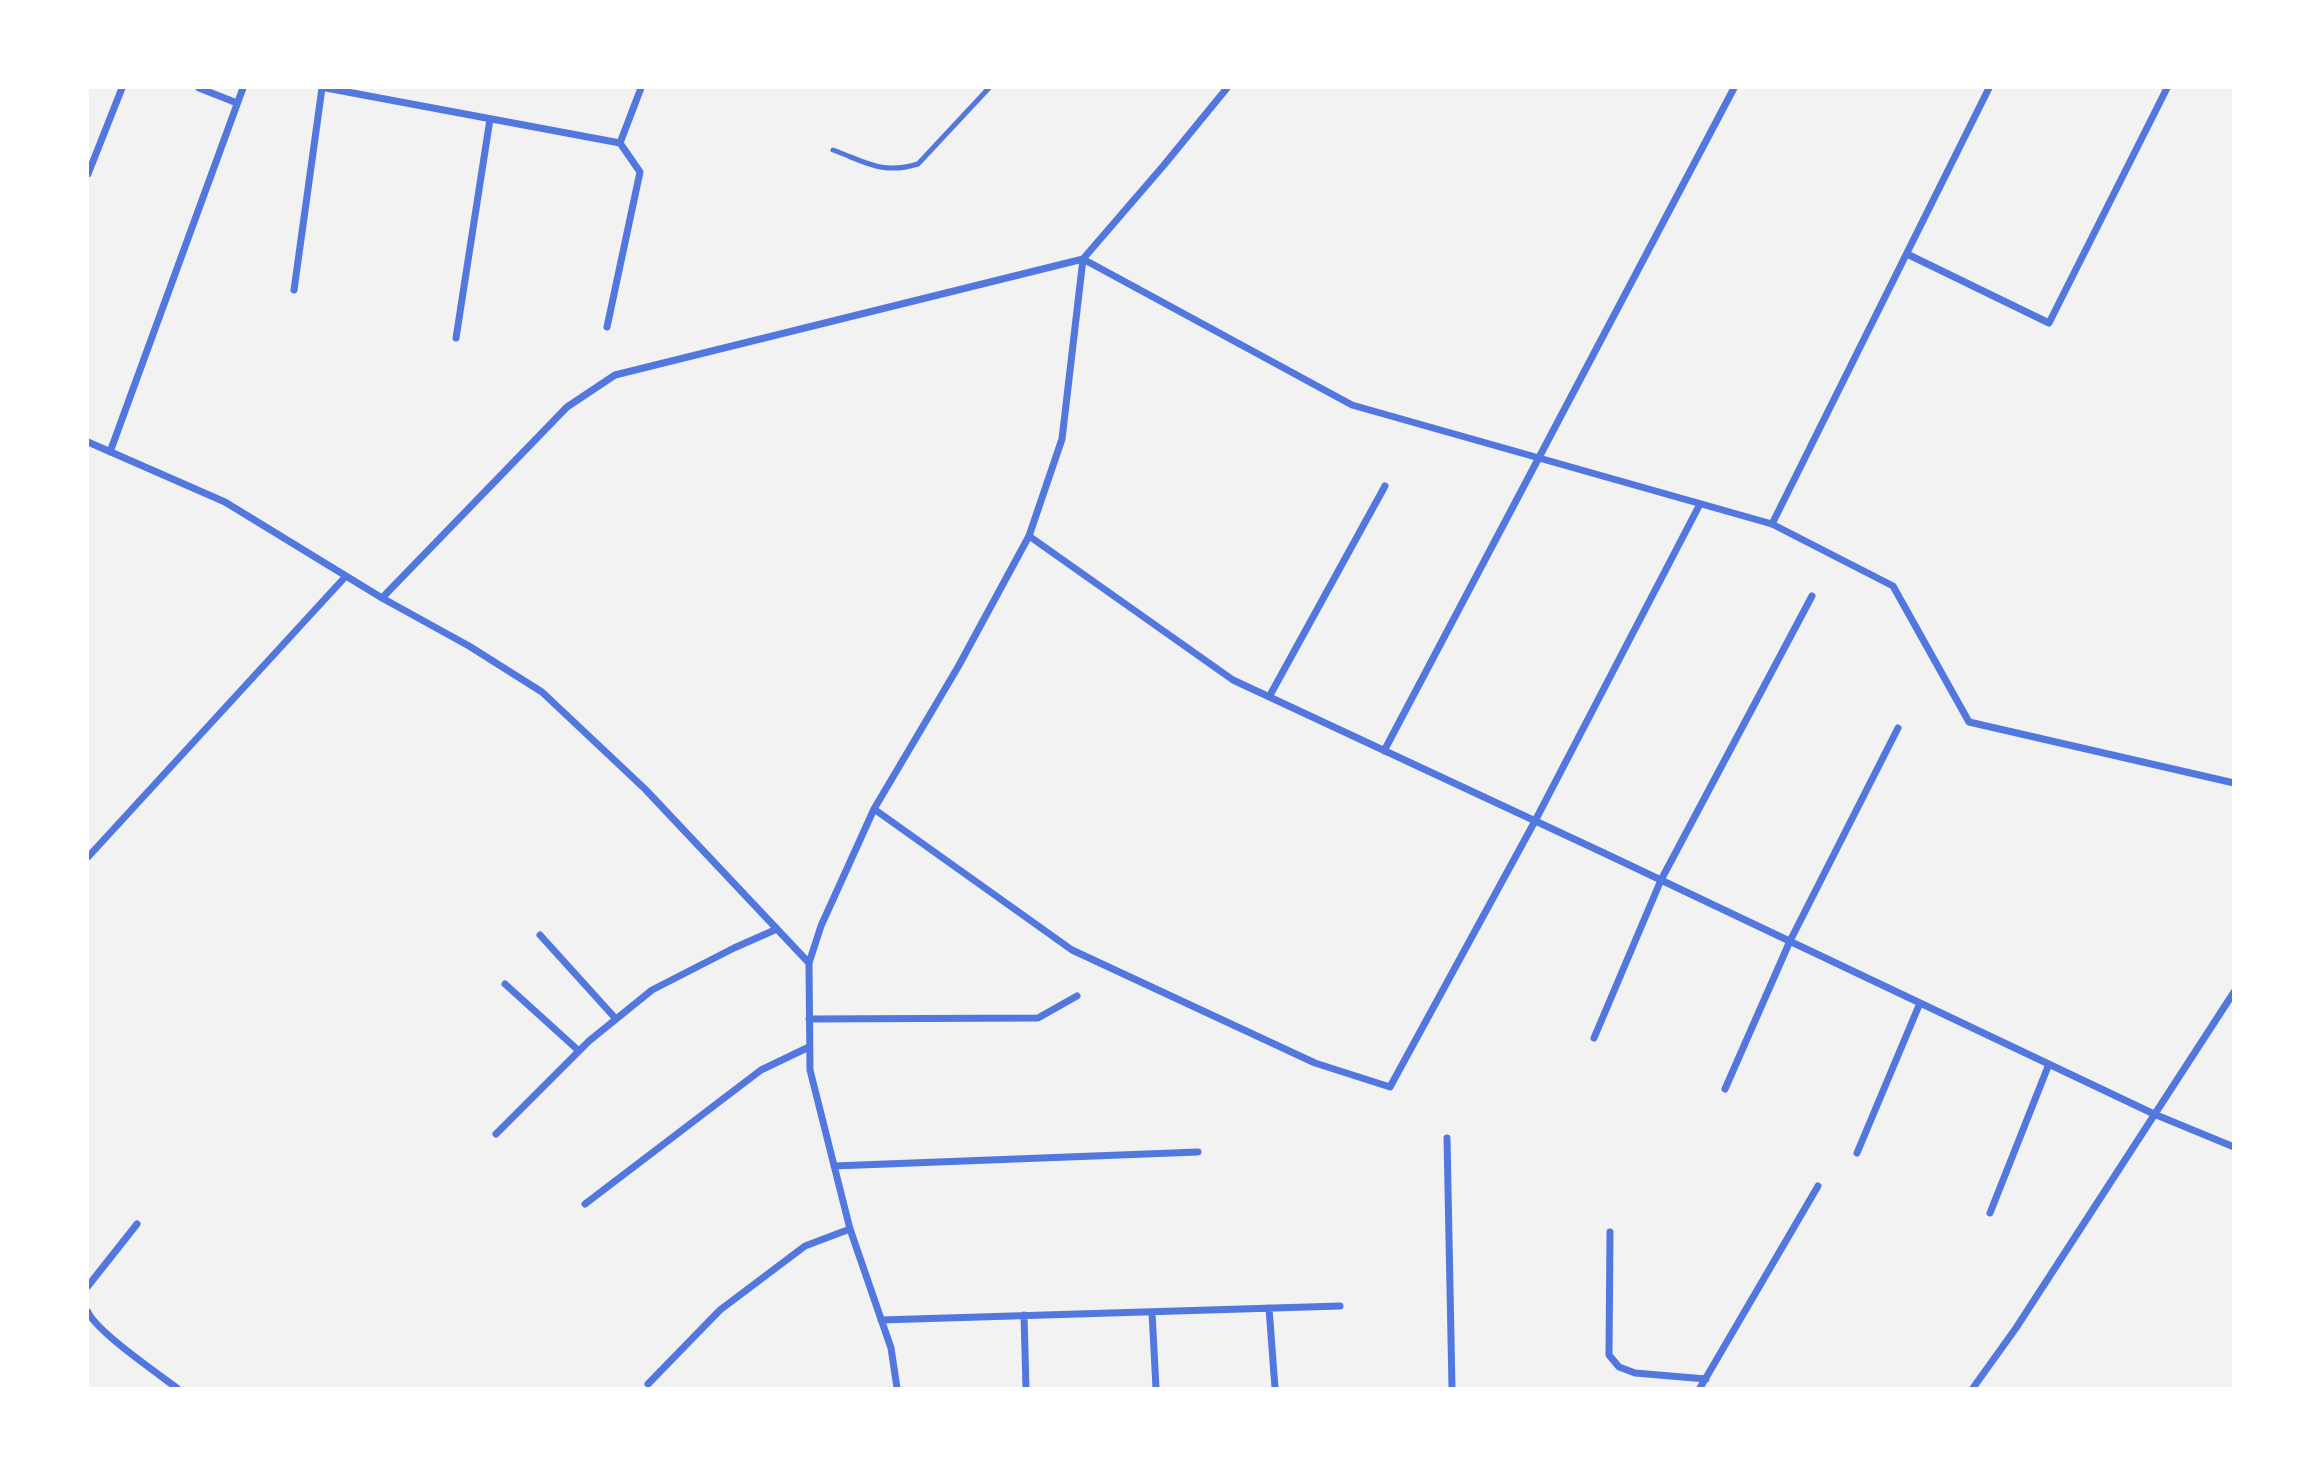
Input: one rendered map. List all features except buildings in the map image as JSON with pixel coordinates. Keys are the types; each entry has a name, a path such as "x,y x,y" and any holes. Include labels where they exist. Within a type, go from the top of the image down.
{"street":[{"path":"88,174 122,88"},
{"path":"199,88 237,103"},
{"path":"110,452 243,88"},
{"path":"294,290 324,88 620,143 640,172 607,327"},
{"path":"620,143 641,88"},
{"path":"897,1388 891,1348 850,1229 810,1070 808,963 821,926 874,809 958,667 1030,536 1062,439 1083,259 1164,165 1225,88"},
{"path":"1384,751 1734,88"},
{"path":"1772,524 1989,88"},
{"path":"1907,254 2049,323 2167,88"},
{"path":"456,338 489,119"},
{"path":"382,598 567,407 615,374 1083,259 1352,405 1772,524 1893,586 1969,722 2234,783"},
{"path":"88,442 225,502 542,692 645,789 808,963"},
{"path":"1269,697 1385,486"},
{"path":"874,809 1072,950 1315,1063 1390,1087 1535,821 1700,504"},
{"path":"1030,536 1233,681 2154,1114 2234,1147"},
{"path":"88,857 346,576"},
{"path":"1594,1038 1661,880 1812,596"},
{"path":"1725,1090 1790,942 1898,728"},
{"path":"496,1134 579,1051 652,990 777,929"},
{"path":"540,935 616,1020"},
{"path":"505,985 579,1051"},
{"path":"1973,1388 2016,1328 2234,992"},
{"path":"809,1019 1038,1018 1077,996"},
{"path":"1857,1153 1920,1003"},
{"path":"586,1204 761,1070 809,1046"},
{"path":"1990,1213 2049,1064"},
{"path":"1447,1138 1452,1388"},
{"path":"834,1166 1198,1152"},
{"path":"1700,1388 1818,1186"},
{"path":"88,1286 137,1224"},
{"path":"648,1384 720,1310 805,1246 850,1229"},
{"path":"1610,1232 1609,1355 1619,1367 1635,1373 1706,1380"},
{"path":"881,1320 1340,1306"},
{"path":"1269,1308 1275,1388"},
{"path":"88,1312 104,1331 177,1388"},
{"path":"1152,1312 1156,1388"},
{"path":"1024,1315 1026,1388"}],"lane":[{"path":"833,150 887,170 918,164 989,88"}]}
